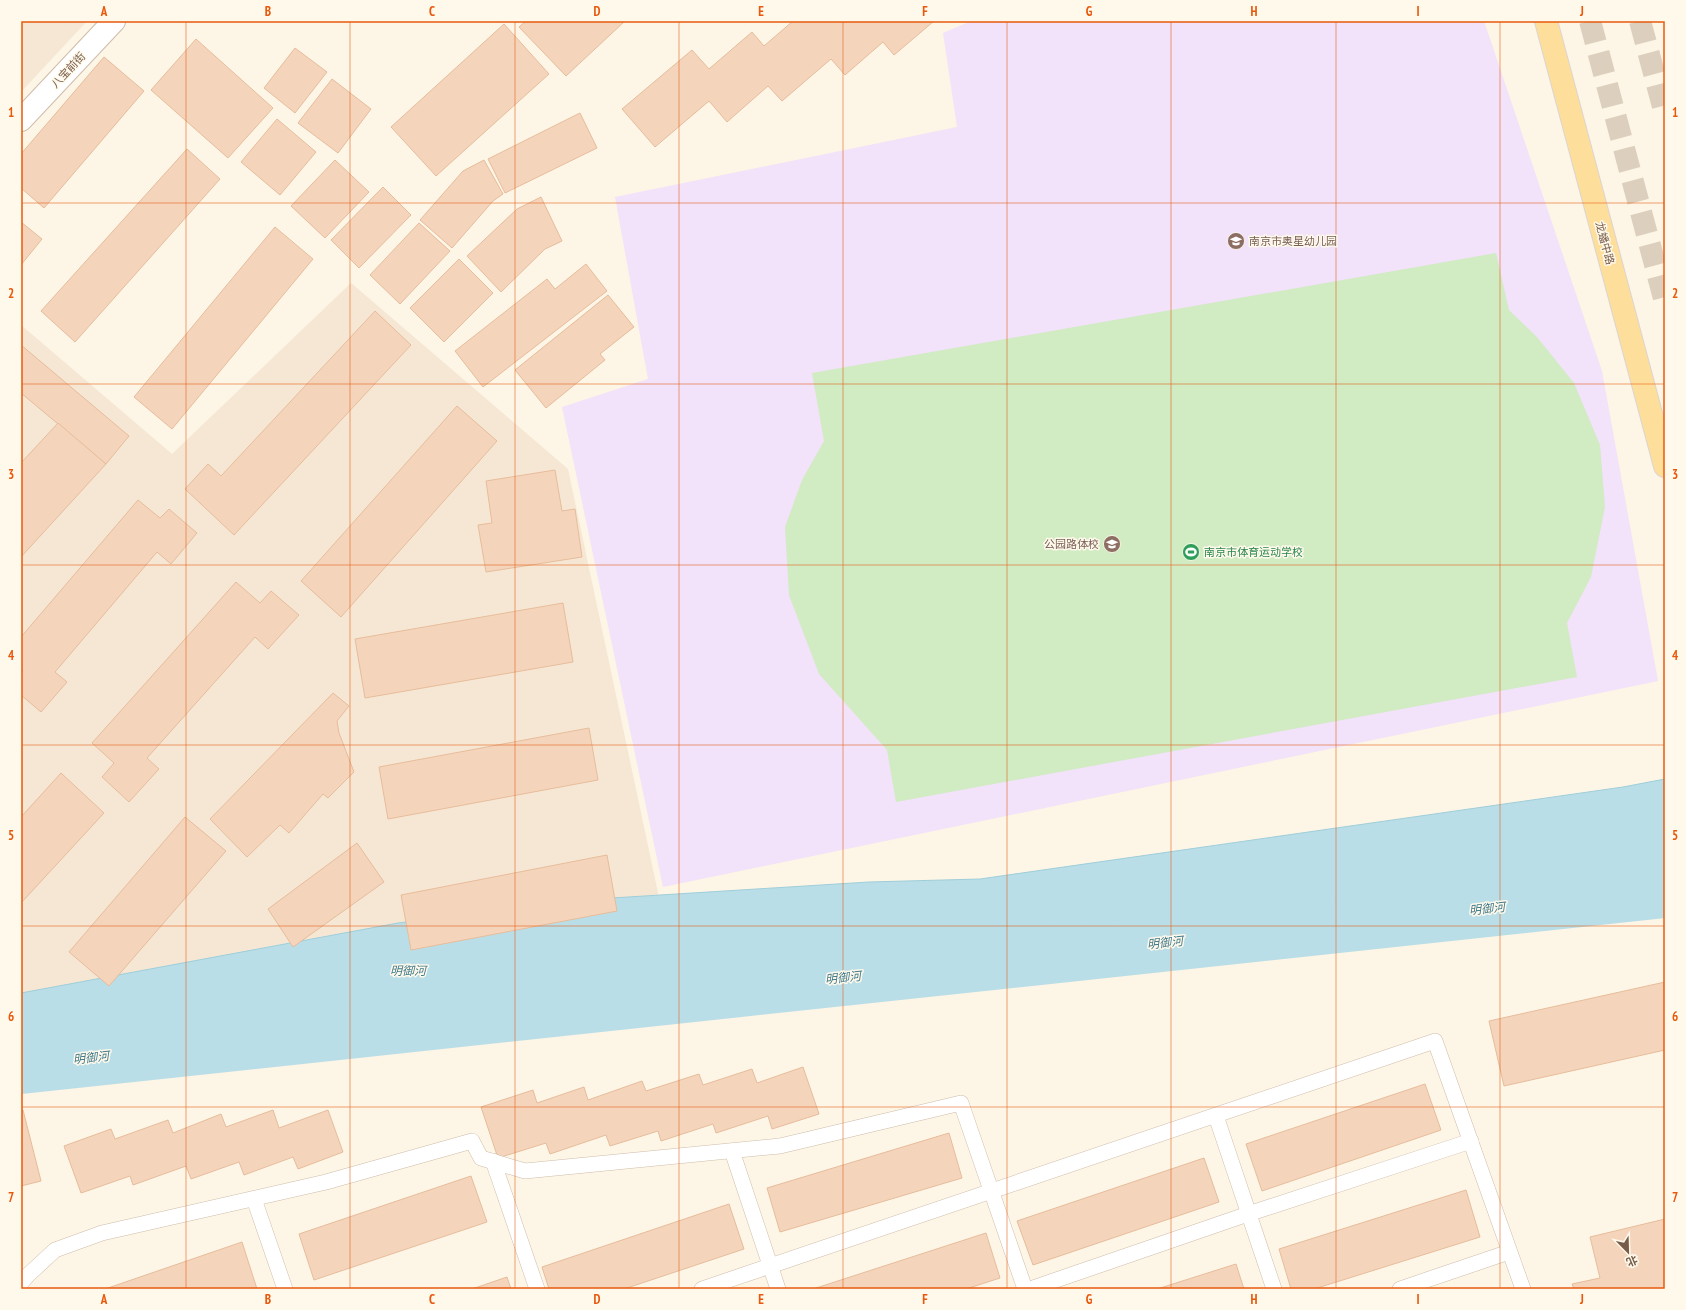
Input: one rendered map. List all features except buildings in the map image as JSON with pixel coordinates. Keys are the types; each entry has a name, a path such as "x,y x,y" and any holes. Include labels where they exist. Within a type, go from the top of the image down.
{"main road":[{"name":"龙蟠中路","path":"1546,21 1665,466"}],"street":[{"name":"八宝前街","path":"21,120 114,21"}],"lane":[{"path":"702,1289 1435,1041 1523,1289"},
{"path":"33,1289 24,1279 55,1250 102,1233 326,1182 472,1141 481,1158 525,1171 780,1146 961,1102 1025,1289"},
{"path":"1216,1116 1274,1289"},
{"path":"1030,1289 1248,1214 1471,1142"},
{"path":"732,1151 778,1289"},
{"path":"493,1161 537,1289"},
{"path":"254,1199 285,1289"},
{"path":"1400,1289 1509,1252"}],"shaded area":[{"path":"21,21 87,21 21,92"},
{"name":"公园路体校","path":"971,21 1484,21 1602,371 1658,681 663,887 562,407 648,379 615,197 957,127 943,33"},
{"path":"351,283 568,469 671,954 21,1039 21,325 172,454"}],"green space":[{"name":"南京市体育运动学校","path":"1496,253 1509,310 1537,337 1574,383 1600,445 1605,507 1591,577 1567,623 1577,677 896,802 887,750 819,674 789,595 785,527 802,480 824,441 812,373"}],"water":[{"name":"明御河","path":"1665,779 1665,873 1120,942 689,984 105,1060 21,1077 21,993 398,923 596,899 869,882 980,879 1623,787"}],"waterway":[{"name":"明御河","path":"21,1066 1665,890"}],"tunnel":[{"path":"1590,21 1665,302"},
{"path":"1640,21 1665,114"}],"place":[{"name":"南京市奥星幼儿园","path":"1236,241"},
{"name":"公园路体校","path":"1112,544"},
{"name":"南京市体育运动学校","path":"1191,552"}]}
